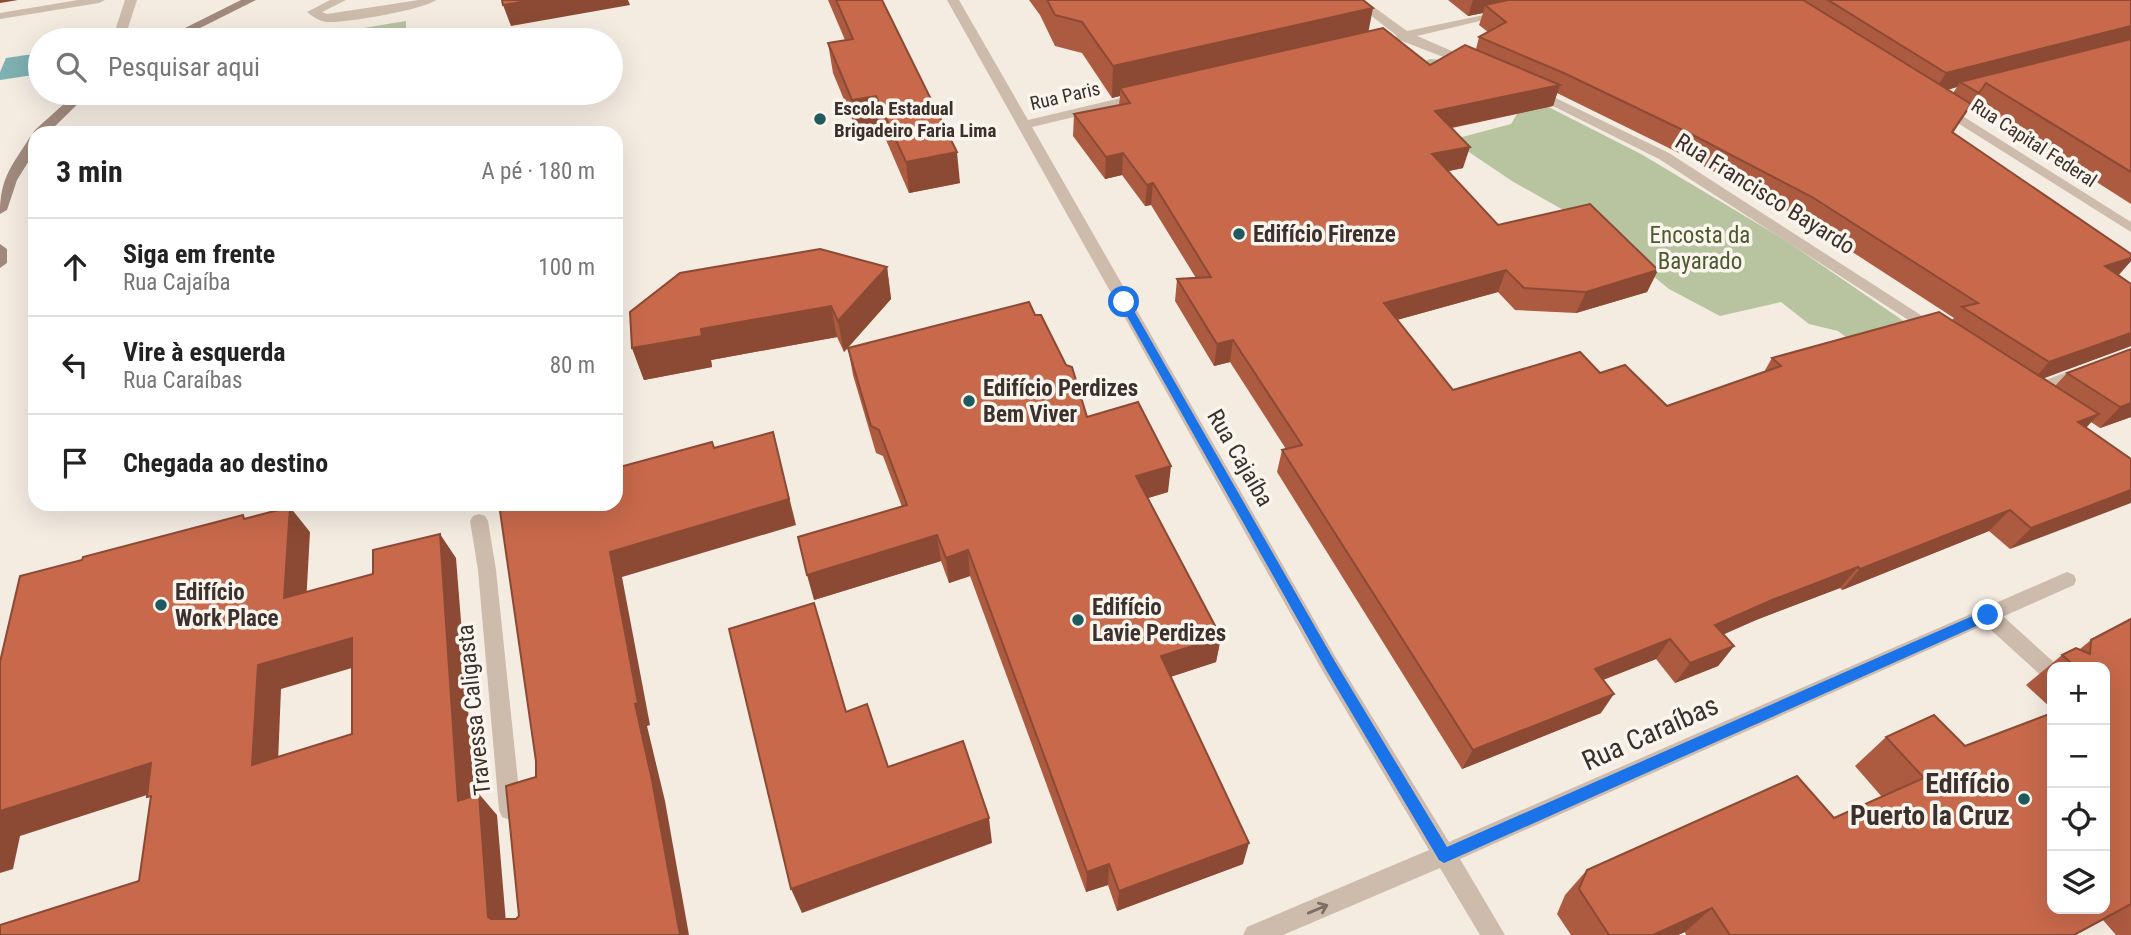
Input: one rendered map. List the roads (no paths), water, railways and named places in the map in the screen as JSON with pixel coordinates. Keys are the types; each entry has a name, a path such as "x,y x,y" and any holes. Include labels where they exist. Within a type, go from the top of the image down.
{"main road":[{"path":"192,28 250,0"},
{"path":"48,126 70,105"},
{"path":"0,210 10,180 28,151"},
{"path":"0,248 0,263"}],"street":[{"path":"0,16 99,0"},
{"path":"122,28 131,0"},
{"path":"340,0 313,12 325,18 335,18 430,0"},
{"name":"Rua Cajaíba","path":"953,0 1329,664 1493,935"},
{"path":"1357,0 1397,37 1479,67"},
{"path":"1397,37 1511,12"},
{"name":"Rua Francisco Bayardo","path":"1516,83 1554,99 1664,156 1951,341"},
{"name":"Rua Paris","path":"1023,125 1159,93"},
{"name":"Rua Capital Federal","path":"1937,98 2131,228"},
{"path":"2030,392 2093,368"},
{"name":"Travessa Caligasta","path":"479,521 511,827"},
{"name":"Rua Caraíbas","path":"1255,935 1444,855 2067,580"},
{"path":"1988,615 2047,668"}],"water":[{"path":"28,55 28,76 0,80 0,72 6,58"}],"place":[{"name":"Escola Estadual Brigadeiro Faria Lima","path":"820,119"},
{"name":"Edifício Firenze","path":"1239,234"},
{"name":"Edifício Perdizes Bem Viver","path":"969,401"},
{"name":"Edifício Work Place","path":"161,605"},
{"name":"Edifício Lavie Perdizes","path":"1078,620"},
{"name":"Edifício Puerto la Cruz","path":"2024,799"}],"park label":[{"name":"Encosta da Bayarado","path":"1700,248"}]}
